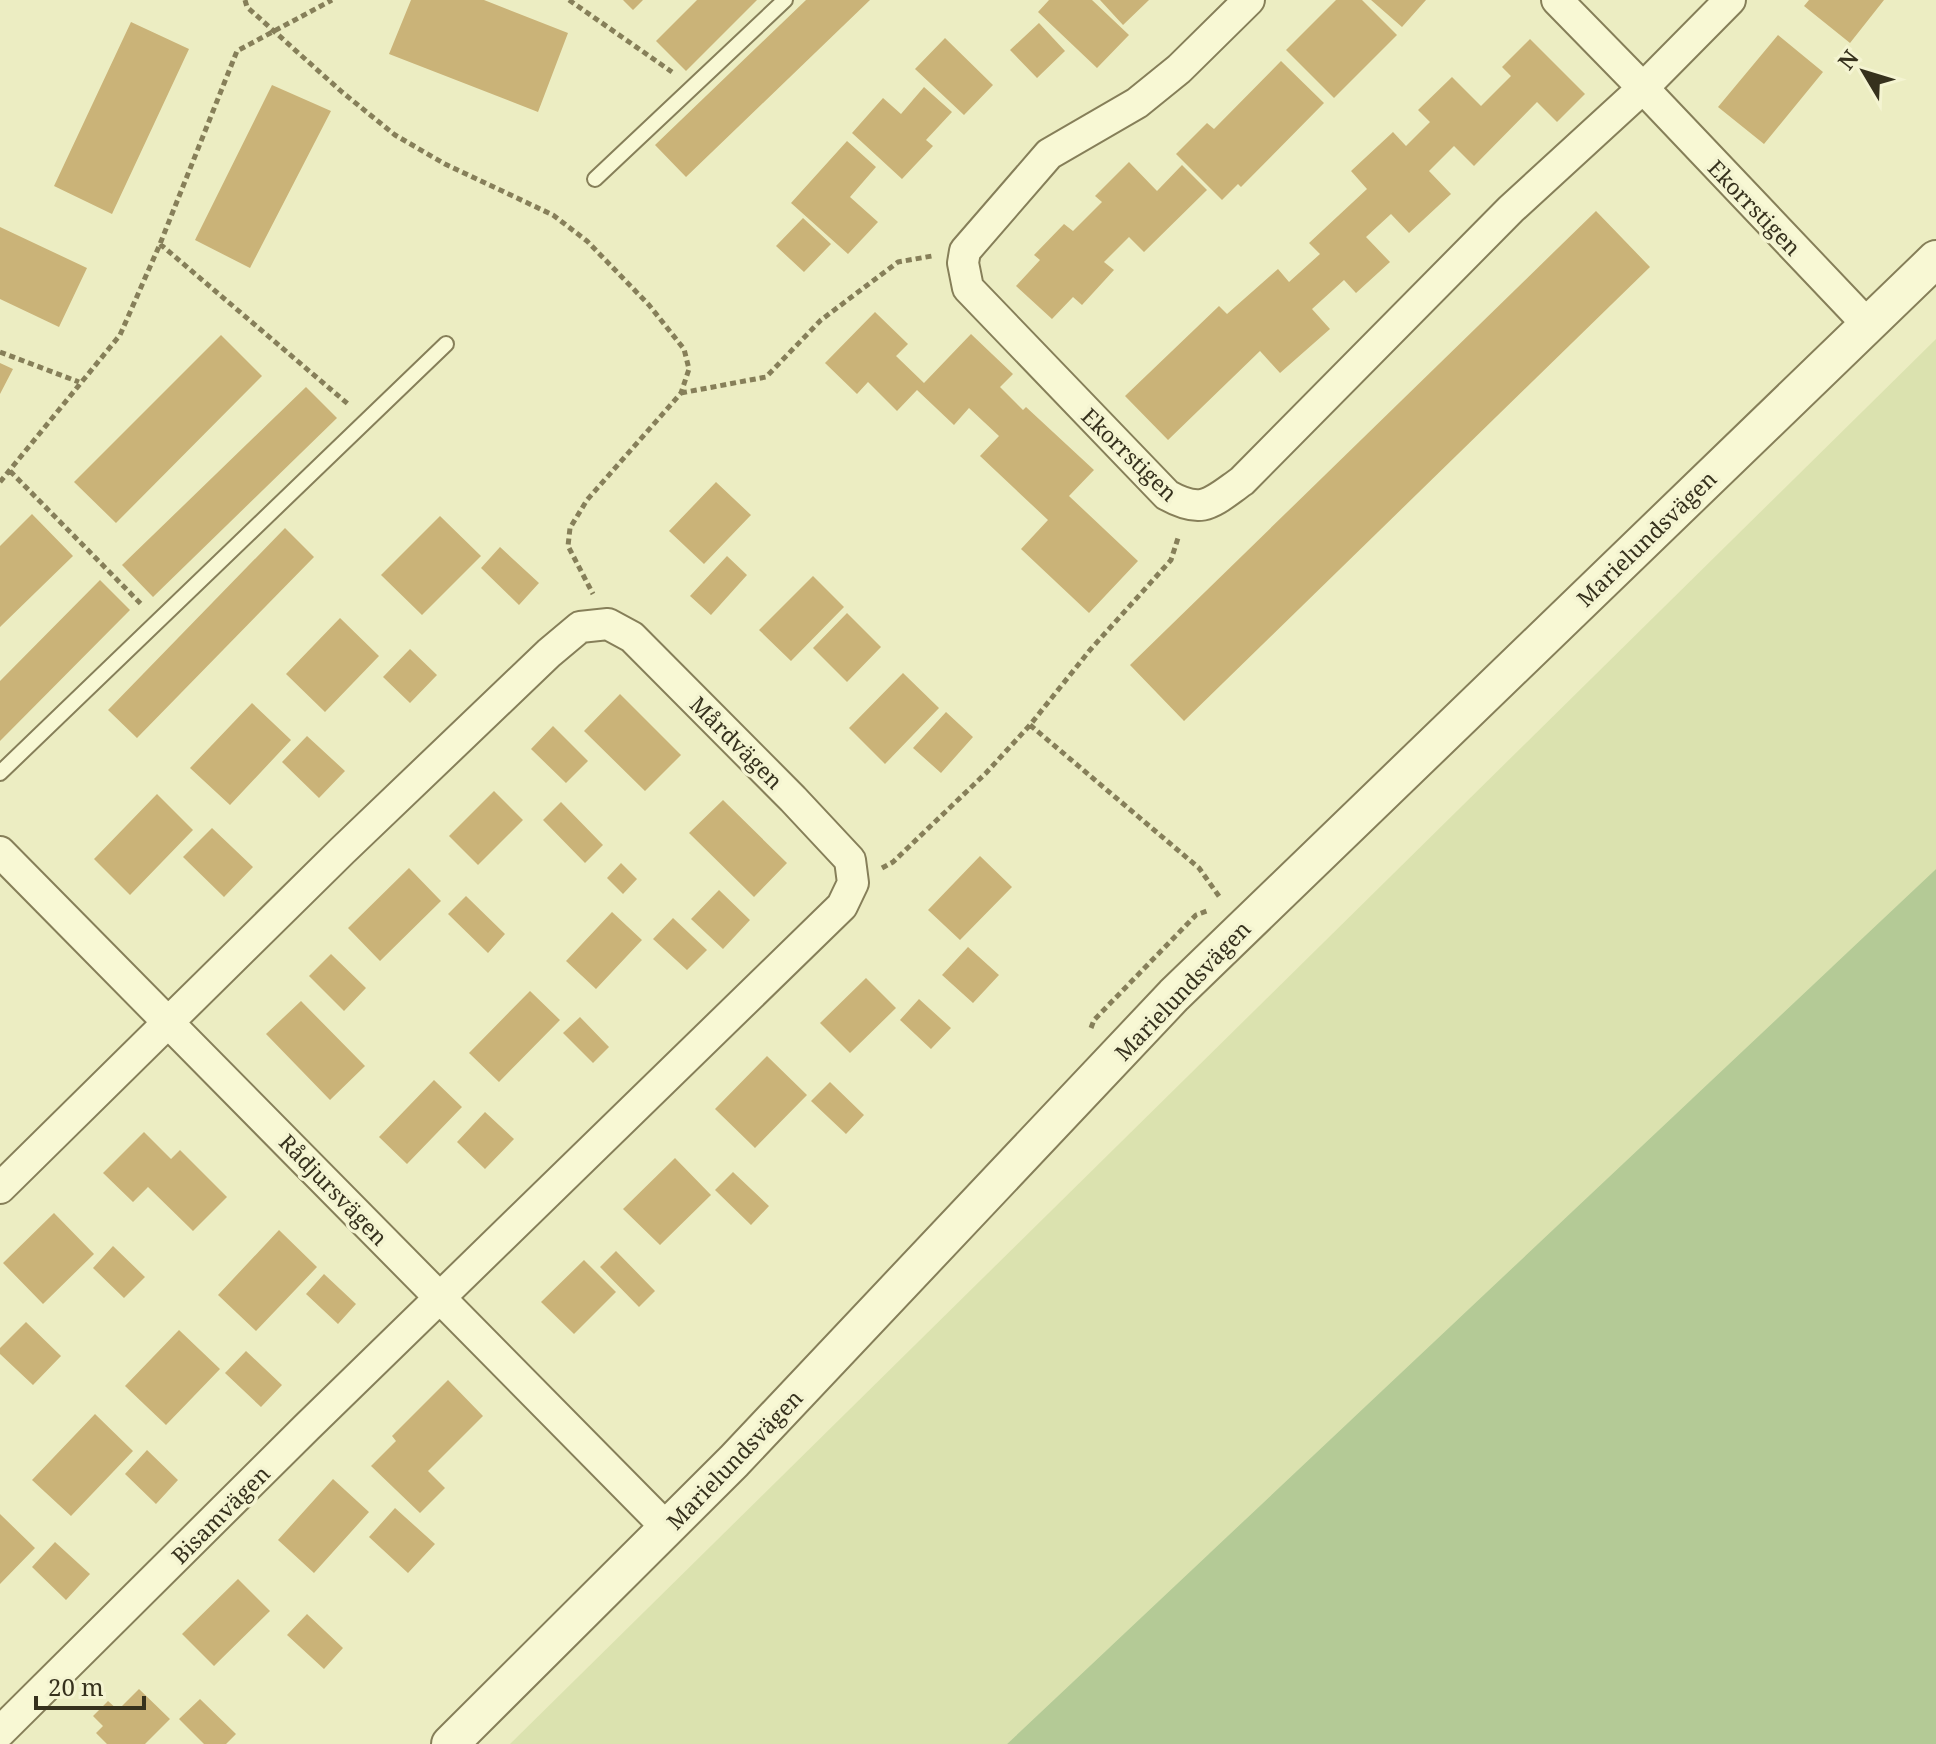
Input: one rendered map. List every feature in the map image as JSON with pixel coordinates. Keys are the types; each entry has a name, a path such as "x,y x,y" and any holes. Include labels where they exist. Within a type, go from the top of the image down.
{"street":[{"path":"965,251 1049,154 1137,103 1179,69 1249,0"},
{"name":"Ekorrstigen","path":"1557,0 1868,325"},
{"path":"1643,88 1730,0"},
{"name":"Ekorrstigen","path":"965,251 963,263 968,288 1167,495 1188,506 1211,503 1242,481 1511,209 1643,88"},
{"name":"Marielundsvägen","path":"450,1744 745,1450 1174,995 1936,259"},
{"path":"3,1178 170,1022 342,851 549,653 580,627 608,624"},
{"name":"Mårdvägen","path":"608,624 632,637 793,799 850,860 853,883"},
{"name":"Rådjursvägen","path":"0,852 667,1528"},
{"path":"441,1299 842,906 853,883"},
{"name":"Bisamvägen","path":"0,1732 441,1299"}],"lane":[{"path":"595,179 785,0"},
{"path":"0,773 446,344"}],"path":[{"path":"245,0 247,7 272,30 395,135 445,164 553,215 587,241 649,305 684,349 689,369 681,393 587,500 570,528 568,546 608,624"},
{"path":"0,482 120,335 237,51 332,0"},
{"path":"569,0 693,87"},
{"path":"160,244 368,420"},
{"path":"681,393 766,377 821,320 898,262 965,251"},
{"path":"0,352 79,382"},
{"path":"10,471 158,622"},
{"path":"853,883 893,862 986,773 1030,725 1090,650 1171,560 1188,506"},
{"path":"1030,725 1199,868 1224,904"}],"green space":[{"path":"1936,339 1936,869 1007,1744 510,1744"},
{"path":"1936,869 1936,1744 1007,1744"}],"building":[{"path":"411,0 484,0 568,33 538,112 389,54"},
{"path":"623,0 643,0 633,10"},
{"path":"697,0 757,0 686,71 656,41"},
{"path":"806,0 870,0 686,177 655,145"},
{"path":"1049,0 1092,0 1129,35 1097,68 1038,12"},
{"path":"1100,0 1149,0 1123,25"},
{"path":"1336,0 1362,0 1397,35 1334,98 1286,50"},
{"path":"1371,0 1426,0 1402,27"},
{"path":"1809,0 1884,0 1850,43 1804,6"},
{"path":"131,22 189,49 112,214 54,186"},
{"path":"1039,23 1065,51 1037,78 1010,50"},
{"path":"1778,35 1823,72 1764,144 1718,107"},
{"path":"945,38 993,85 964,115 915,69"},
{"path":"1530,39 1585,94 1557,122 1537,102 1474,166 1454,146 1429,171 1451,194 1409,233 1391,214 1366,237 1390,262 1356,293 1344,280 1312,309 1330,329 1280,373 1260,351 1168,440 1125,396 1219,306 1227,314 1278,269 1289,282 1320,254 1309,243 1367,189 1351,171 1393,132 1406,146 1430,122 1418,110 1452,77 1481,106 1511,76 1502,67"},
{"path":"1281,61 1324,103 1241,187 1238,184 1222,200 1176,154 1207,123 1214,129"},
{"path":"272,85 331,111 250,268 195,240"},
{"path":"924,87 952,112 926,140 933,146 902,179 852,133 883,98 901,114"},
{"path":"847,141 876,167 850,197 878,222 848,254 791,203"},
{"path":"1129,162 1157,191 1182,165 1207,190 1144,252 1129,237 1104,262 1114,270 1082,305 1073,297 1052,319 1016,286 1040,260 1034,255 1064,224 1073,231 1102,202 1095,196"},
{"path":"1596,211 1650,267 1184,721 1130,665"},
{"path":"803,218 831,244 804,272 776,246"},
{"path":"0,227 87,268 59,327 0,299"},
{"path":"875,312 908,344 896,356 924,383 971,334 1013,374 1000,387 1094,470 1069,496 1138,561 1089,613 1021,549 1048,520 980,456 999,436 969,408 954,425 917,390 897,411 868,382 857,394 825,363"},
{"path":"221,335 262,376 116,523 74,482"},
{"path":"0,363 13,369 0,394"},
{"path":"306,387 337,418 153,597 122,565"},
{"path":"716,482 751,515 704,564 669,531"},
{"path":"32,514 73,556 0,627 0,546"},
{"path":"440,516 481,556 422,615 381,575"},
{"path":"285,528 314,557 137,738 108,710"},
{"path":"500,547 539,583 519,605 481,568"},
{"path":"727,556 747,575 711,615 690,596"},
{"path":"813,576 844,607 791,661 759,630"},
{"path":"100,580 130,610 0,741 0,681"},
{"path":"847,613 881,647 847,682 813,648"},
{"path":"340,618 379,656 325,712 286,674"},
{"path":"410,649 437,675 410,703 383,677"},
{"path":"903,673 939,708 885,764 849,728"},
{"path":"620,694 681,755 645,791 584,731"},
{"path":"252,703 291,740 230,805 190,768"},
{"path":"946,712 973,737 941,773 913,748"},
{"path":"553,726 588,761 566,783 531,749"},
{"path":"307,736 345,771 319,798 282,762"},
{"path":"494,791 523,820 478,865 449,836"},
{"path":"157,794 193,830 130,895 94,859"},
{"path":"723,800 787,863 754,897 689,833"},
{"path":"561,802 603,845 585,863 543,820"},
{"path":"212,828 253,867 224,897 183,857"},
{"path":"980,856 1012,887 960,940 928,910"},
{"path":"621,863 637,879 623,894 607,878"},
{"path":"409,868 441,901 380,961 348,928"},
{"path":"719,890 750,920 723,949 691,919"},
{"path":"466,896 505,934 488,953 448,914"},
{"path":"612,912 642,940 596,989 566,961"},
{"path":"673,918 707,950 687,970 653,939"},
{"path":"968,947 999,975 973,1003 942,975"},
{"path":"331,954 366,988 344,1011 309,976"},
{"path":"866,978 896,1008 850,1053 820,1023"},
{"path":"530,991 560,1020 499,1082 469,1053"},
{"path":"919,999 951,1028 931,1049 900,1020"},
{"path":"301,1001 365,1066 330,1100 266,1034"},
{"path":"580,1017 609,1047 593,1063 563,1033"},
{"path":"767,1056 807,1095 755,1148 715,1109"},
{"path":"434,1080 462,1107 407,1164 379,1137"},
{"path":"830,1082 864,1115 846,1134 811,1101"},
{"path":"485,1112 514,1139 485,1169 457,1142"},
{"path":"144,1132 171,1159 180,1150 227,1197 193,1231 148,1187 133,1202 103,1173"},
{"path":"675,1158 711,1195 660,1245 623,1209"},
{"path":"733,1172 769,1206 751,1225 715,1190"},
{"path":"54,1213 94,1254 43,1304 3,1263"},
{"path":"279,1230 317,1267 256,1331 218,1295"},
{"path":"113,1246 145,1277 124,1298 93,1268"},
{"path":"616,1251 655,1291 639,1307 600,1267"},
{"path":"584,1260 616,1292 574,1334 541,1302"},
{"path":"324,1274 356,1304 338,1324 306,1294"},
{"path":"26,1322 61,1356 33,1385 0,1354 0,1348"},
{"path":"179,1330 220,1369 166,1425 125,1386"},
{"path":"246,1351 282,1385 261,1407 225,1373"},
{"path":"448,1380 483,1416 428,1471 445,1488 420,1513 371,1466 396,1441 392,1436"},
{"path":"95,1414 133,1451 71,1516 32,1480"},
{"path":"147,1450 178,1480 156,1504 125,1474"},
{"path":"333,1479 369,1512 314,1573 278,1540"},
{"path":"395,1508 435,1544 408,1573 369,1537"},
{"path":"0,1514 35,1548 0,1584"},
{"path":"55,1542 90,1574 66,1600 32,1567"},
{"path":"238,1579 270,1611 214,1666 182,1634"},
{"path":"307,1614 343,1648 324,1669 287,1635"},
{"path":"139,1689 170,1719 145,1744 107,1744 96,1733 103,1726 93,1716 108,1701 118,1710"},
{"path":"200,1699 236,1734 226,1744 204,1744 179,1719"}]}
